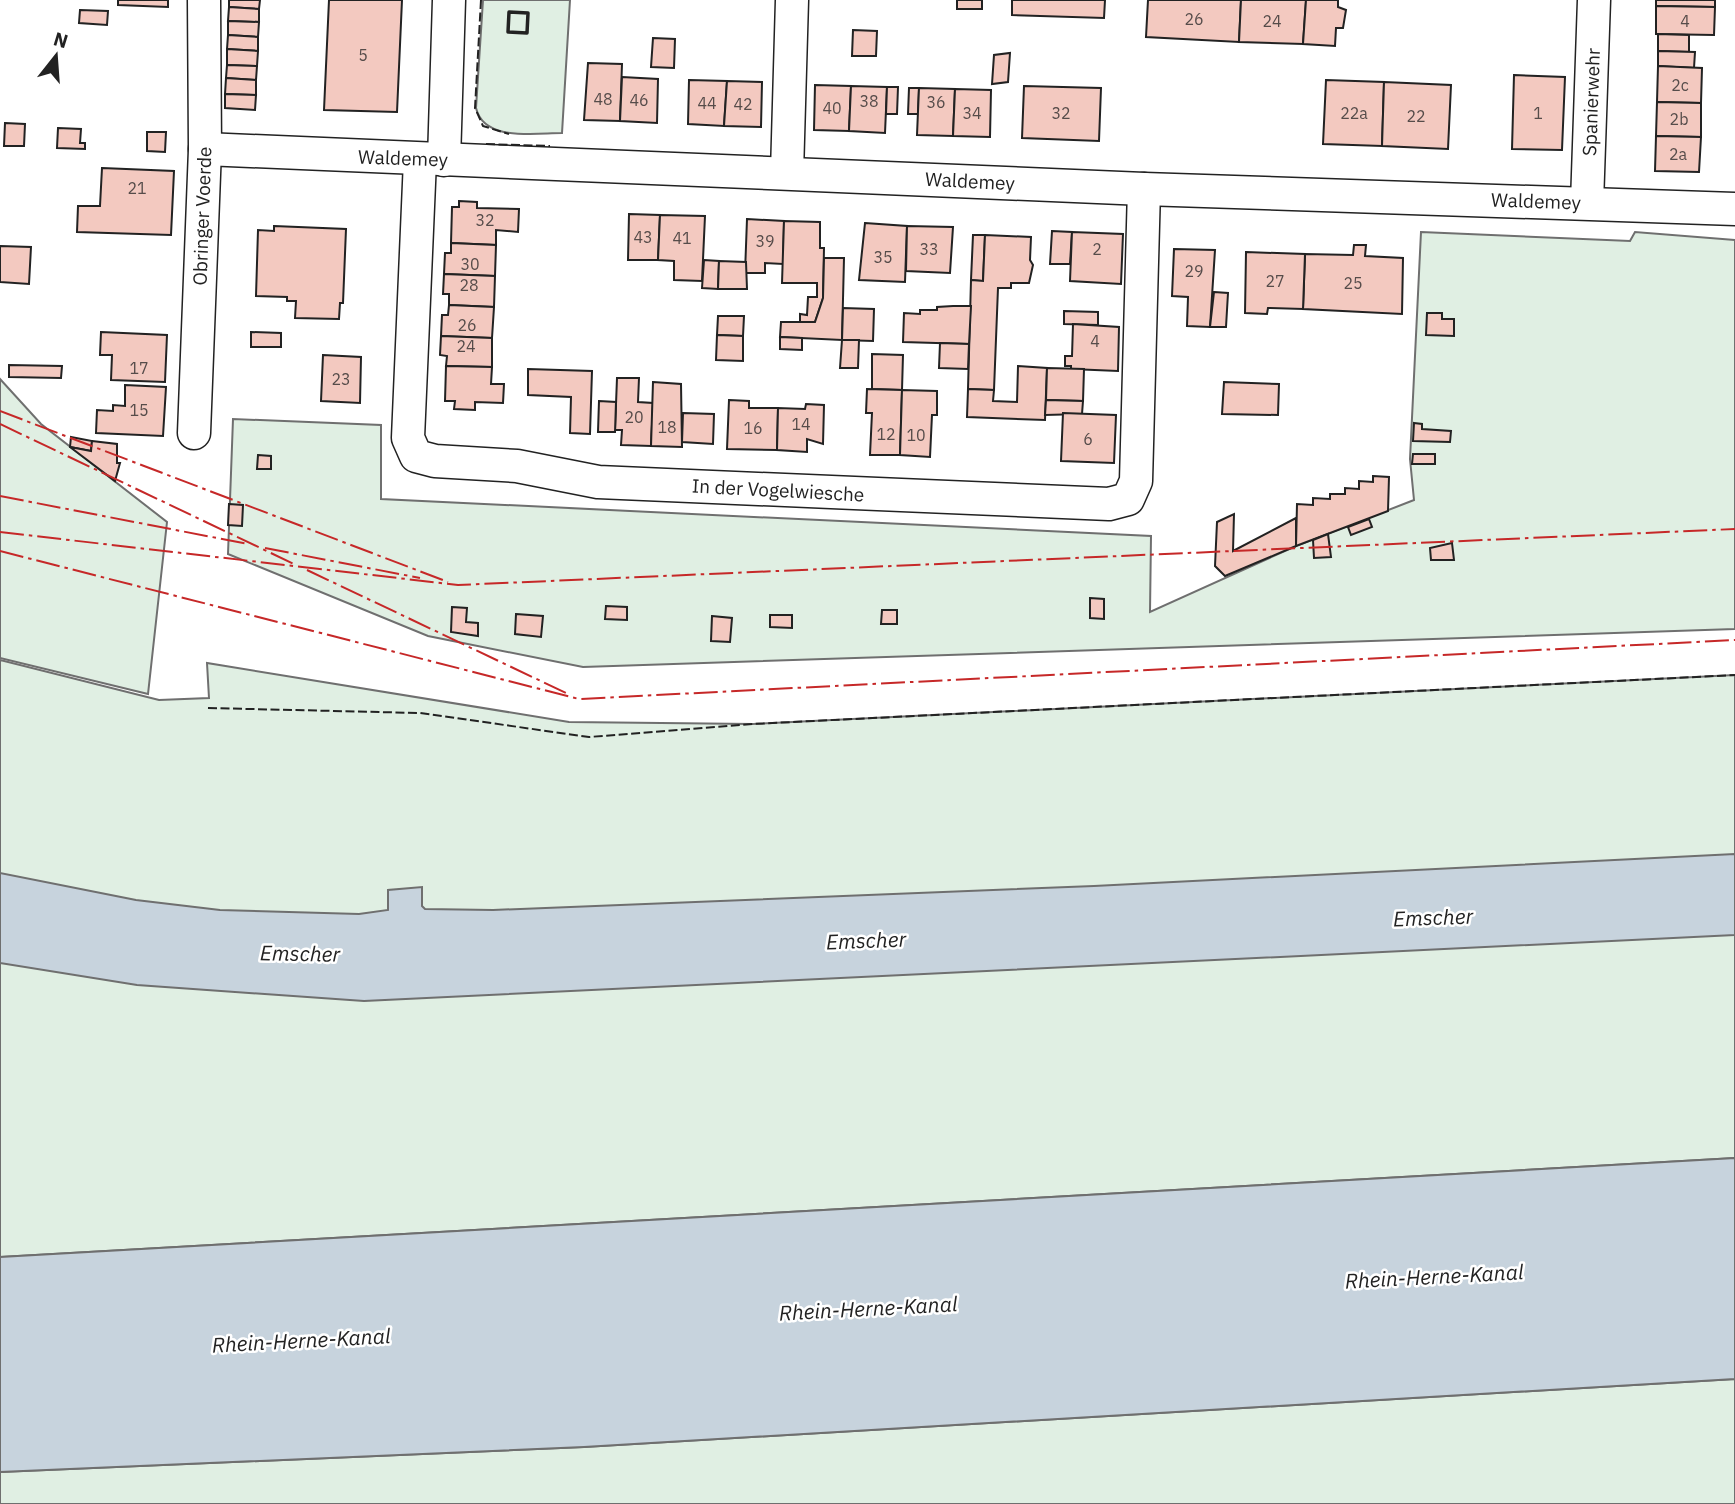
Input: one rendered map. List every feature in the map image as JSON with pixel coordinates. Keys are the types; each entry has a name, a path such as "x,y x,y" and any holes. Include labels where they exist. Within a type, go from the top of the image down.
{"street":[{"name":"Obringer Voerde","path":"194,433 205,149 204,0"},
{"path":"432,160 449,0"},
{"path":"787,173 792,0"},
{"name":"Spanierwehr","path":"1587,203 1594,0"},
{"name":"Waldemey","path":"205,149 1144,189 1735,209"},
{"name":"In der Vogelwiesche","path":"432,160 408,438 416,456 435,461 517,466 598,482 1095,504 1128,499 1136,481 1144,189"}],"green space":[{"path":"483,0 570,0 562,133 525,134 500,131 481,119 476,108"},
{"path":"1421,232 1630,241 1635,232 1735,240 1735,629 583,667 428,636 228,554 233,419 381,425 381,499 1151,536 1150,612 1296,546 1414,500 1410,459"},
{"path":"0,379 41,424 167,522 148,694 0,658"},
{"path":"0,660 159,700 209,698 207,663 569,722 753,724 1735,675 1735,1158 0,1257"},
{"path":"1735,1379 1735,1504 0,1504 0,1472 584,1447"}],"water":[{"name":"Emscher","path":"1735,854 1735,935 364,1001 137,985 0,963 0,873 136,900 220,910 359,914 388,910 388,890 422,887 422,906 425,909 493,910 1094,886"},
{"name":"Rhein-Herne-Kanal","path":"1735,1158 1735,1379 584,1447 0,1472 0,1257"}],"building":[{"path":"118,0 168,0 168,7 118,5"},
{"path":"229,0 260,0 259,9 229,7"},
{"path":"329,0 402,0 397,112 324,110"},
{"path":"957,0 982,0 982,9 957,9"},
{"path":"1012,0 1105,0 1104,18 1012,15"},
{"path":"1148,0 1241,0 1239,42 1146,37"},
{"path":"1241,0 1306,0 1303,44 1239,42"},
{"path":"1306,0 1338,0 1338,7 1346,10 1343,28 1336,28 1335,46 1303,44"},
{"path":"1656,0 1715,0 1715,7 1656,6"},
{"path":"1656,6 1715,7 1714,35 1656,34"},
{"path":"229,7 259,9 259,22 228,21"},
{"path":"80,10 108,11 107,25 79,23"},
{"path":"228,21 259,22 258,37 228,35"},
{"path":"853,30 877,31 876,56 852,56"},
{"path":"1658,34 1689,35 1689,52 1658,51"},
{"path":"228,35 258,37 258,51 227,49"},
{"path":"653,38 675,39 674,68 651,67"},
{"path":"227,49 258,51 257,66 227,65"},
{"path":"1658,51 1695,52 1694,68 1658,66"},
{"path":"1010,53 1008,82 992,84 994,55"},
{"path":"588,63 622,64 620,121 584,120"},
{"path":"227,65 257,66 256,80 226,78"},
{"path":"1658,66 1702,68 1701,103 1657,102"},
{"path":"1514,75 1565,77 1562,150 1512,149"},
{"path":"622,77 658,79 657,123 620,121"},
{"path":"226,78 256,80 256,95 225,94"},
{"path":"689,80 727,81 724,126 688,124"},
{"path":"1326,80 1384,82 1382,146 1323,144"},
{"path":"727,81 762,82 761,127 724,126"},
{"path":"1384,82 1451,85 1448,149 1382,146"},
{"path":"815,85 851,86 849,131 814,130"},
{"path":"851,86 887,87 885,133 849,131"},
{"path":"1024,86 1101,88 1099,141 1022,138"},
{"path":"887,87 898,87 897,114 886,114"},
{"path":"909,88 919,88 918,114 908,114"},
{"path":"919,88 955,89 953,136 917,135"},
{"path":"955,89 991,90 990,137 953,136"},
{"path":"225,94 256,95 255,110 225,108"},
{"path":"1657,102 1701,103 1701,137 1656,136"},
{"path":"5,123 25,124 24,146 4,146"},
{"path":"58,128 81,129 80,143 85,143 85,149 57,148"},
{"path":"147,132 166,132 165,152 147,151"},
{"path":"1656,136 1701,137 1699,172 1655,171"},
{"path":"102,168 174,171 171,235 77,232 78,206 100,206"},
{"path":"459,201 477,202 477,208 519,209 518,232 496,230 496,245 451,243 452,207 459,207"},
{"path":"629,214 660,215 658,260 628,260"},
{"path":"660,215 705,216 702,281 674,280 674,261 658,260"},
{"path":"747,219 784,221 783,264 765,263 765,273 745,273"},
{"path":"784,221 820,222 820,248 824,248 823,298 815,322 800,322 800,314 807,315 808,297 817,297 817,283 782,283"},
{"path":"865,223 907,226 905,282 859,280"},
{"path":"274,226 346,229 343,303 340,303 339,319 295,318 296,301 287,301 287,297 256,296 258,230 274,231"},
{"path":"907,226 953,227 950,273 906,271"},
{"path":"1052,231 1072,232 1070,264 1050,264"},
{"path":"1072,232 1123,234 1121,284 1070,281"},
{"path":"973,235 985,235 983,281 971,280"},
{"path":"985,235 1031,237 1030,260 1033,265 1029,283 1011,283 1011,288 998,288 994,390 968,389 971,280 983,281"},
{"path":"451,243 496,245 495,276 444,274 445,253 451,253"},
{"path":"1354,245 1366,245 1365,256 1403,258 1402,314 1303,309 1305,254 1353,255"},
{"path":"0,246 31,247 29,284 0,282"},
{"path":"1174,249 1215,250 1210,327 1187,326 1188,297 1172,296"},
{"path":"1246,252 1305,254 1303,309 1268,308 1267,314 1245,313"},
{"path":"824,258 844,258 842,340 780,337 781,322 815,322 823,298"},
{"path":"704,260 719,261 718,289 702,288"},
{"path":"719,261 746,262 747,289 718,289"},
{"path":"444,274 495,276 494,307 449,305 449,294 443,294"},
{"path":"1214,292 1228,293 1226,327 1210,327"},
{"path":"449,305 494,307 492,338 441,336 442,315 448,315"},
{"path":"971,306 969,344 903,342 904,313 920,314 920,310"},
{"path":"843,308 874,309 873,341 842,340"},
{"path":"1064,311 1098,312 1098,325 1064,324"},
{"path":"1427,313 1442,313 1442,319 1454,319 1454,336 1426,335"},
{"path":"718,316 744,316 743,336 717,335"},
{"path":"1073,324 1119,327 1118,371 1071,369 1071,366 1065,366 1065,356 1072,356"},
{"path":"101,332 167,335 165,382 111,380 112,355 100,355"},
{"path":"251,332 281,333 281,347 251,347"},
{"path":"717,335 743,336 743,361 716,360"},
{"path":"441,336 492,338 492,367 446,366 447,356 440,355"},
{"path":"780,337 802,338 802,350 780,349"},
{"path":"842,340 859,340 858,368 840,368"},
{"path":"940,343 969,344 968,369 939,368"},
{"path":"872,354 903,355 902,390 872,389"},
{"path":"323,355 361,357 360,403 321,401"},
{"path":"9,365 62,366 61,378 9,377"},
{"path":"446,366 492,367 491,384 504,384 503,403 475,402 475,410 454,409 455,401 445,401"},
{"path":"1018,366 1047,368 1045,420 967,417 968,389 994,390 993,401 1017,402"},
{"path":"1047,368 1084,369 1083,401 1046,400"},
{"path":"528,369 592,371 590,434 570,433 571,397 528,395"},
{"path":"617,378 639,378 638,402 653,403 651,446 621,445 622,430 615,430"},
{"path":"653,382 681,384 682,447 651,446"},
{"path":"1224,382 1279,384 1278,415 1222,414"},
{"path":"125,385 166,387 163,436 96,433 97,410 113,411 113,405 125,406"},
{"path":"867,389 902,390 900,455 870,455 872,413 866,413"},
{"path":"902,390 937,391 937,415 932,415 930,457 900,455"},
{"path":"729,400 749,401 749,408 778,408 777,450 727,449"},
{"path":"1046,400 1083,401 1082,414 1045,415"},
{"path":"599,401 616,402 615,432 598,432"},
{"path":"806,404 824,405 823,444 807,439 807,452 777,450 778,408 805,409"},
{"path":"683,413 714,414 713,444 682,442"},
{"path":"1063,413 1116,415 1114,463 1061,461"},
{"path":"1414,423 1422,424 1422,429 1451,431 1450,442 1413,441"},
{"path":"71,437 92,441 91,451 70,447"},
{"path":"92,441 117,444 117,463 120,463 115,481 70,447 91,451"},
{"path":"1413,454 1435,454 1435,464 1412,464"},
{"path":"258,455 271,456 271,469 257,469"},
{"path":"1373,476 1389,477 1388,511 1296,546 1297,504 1313,505 1313,498 1330,499 1330,494 1345,494 1345,488 1359,489 1359,481 1373,482"},
{"path":"229,504 243,505 242,526 228,525"},
{"path":"1234,514 1233,551 1296,518 1296,546 1225,576 1215,566 1217,522"},
{"path":"1369,519 1372,527 1351,535 1348,527"},
{"path":"1328,534 1331,557 1314,558 1313,540"},
{"path":"1452,543 1454,560 1431,560 1430,548"},
{"path":"1090,598 1104,599 1104,619 1090,618"},
{"path":"606,606 627,607 627,620 605,619"},
{"path":"452,607 467,608 466,622 478,623 478,636 451,632"},
{"path":"882,610 897,610 897,624 881,624"},
{"path":"516,614 543,616 541,637 515,634"},
{"path":"770,615 792,615 792,628 770,627"},
{"path":"712,616 732,618 730,642 711,641"}],"fence":[{"path":"481,0 475,108 483,126 509,134"},
{"path":"486,144 550,146"},
{"path":"208,708 420,713 589,737 753,724 1735,675"}],"wall":[{"path":"509,12 528,13 527,33 508,32 509,12"}],"power":[{"path":"0,411 448,582"},
{"path":"0,424 294,564"},
{"path":"0,496 248,544"},
{"path":"0,532 458,585 1735,529"},
{"path":"265,548 420,578"},
{"path":"0,551 579,699 1735,640"},
{"path":"307,570 566,693"}]}
